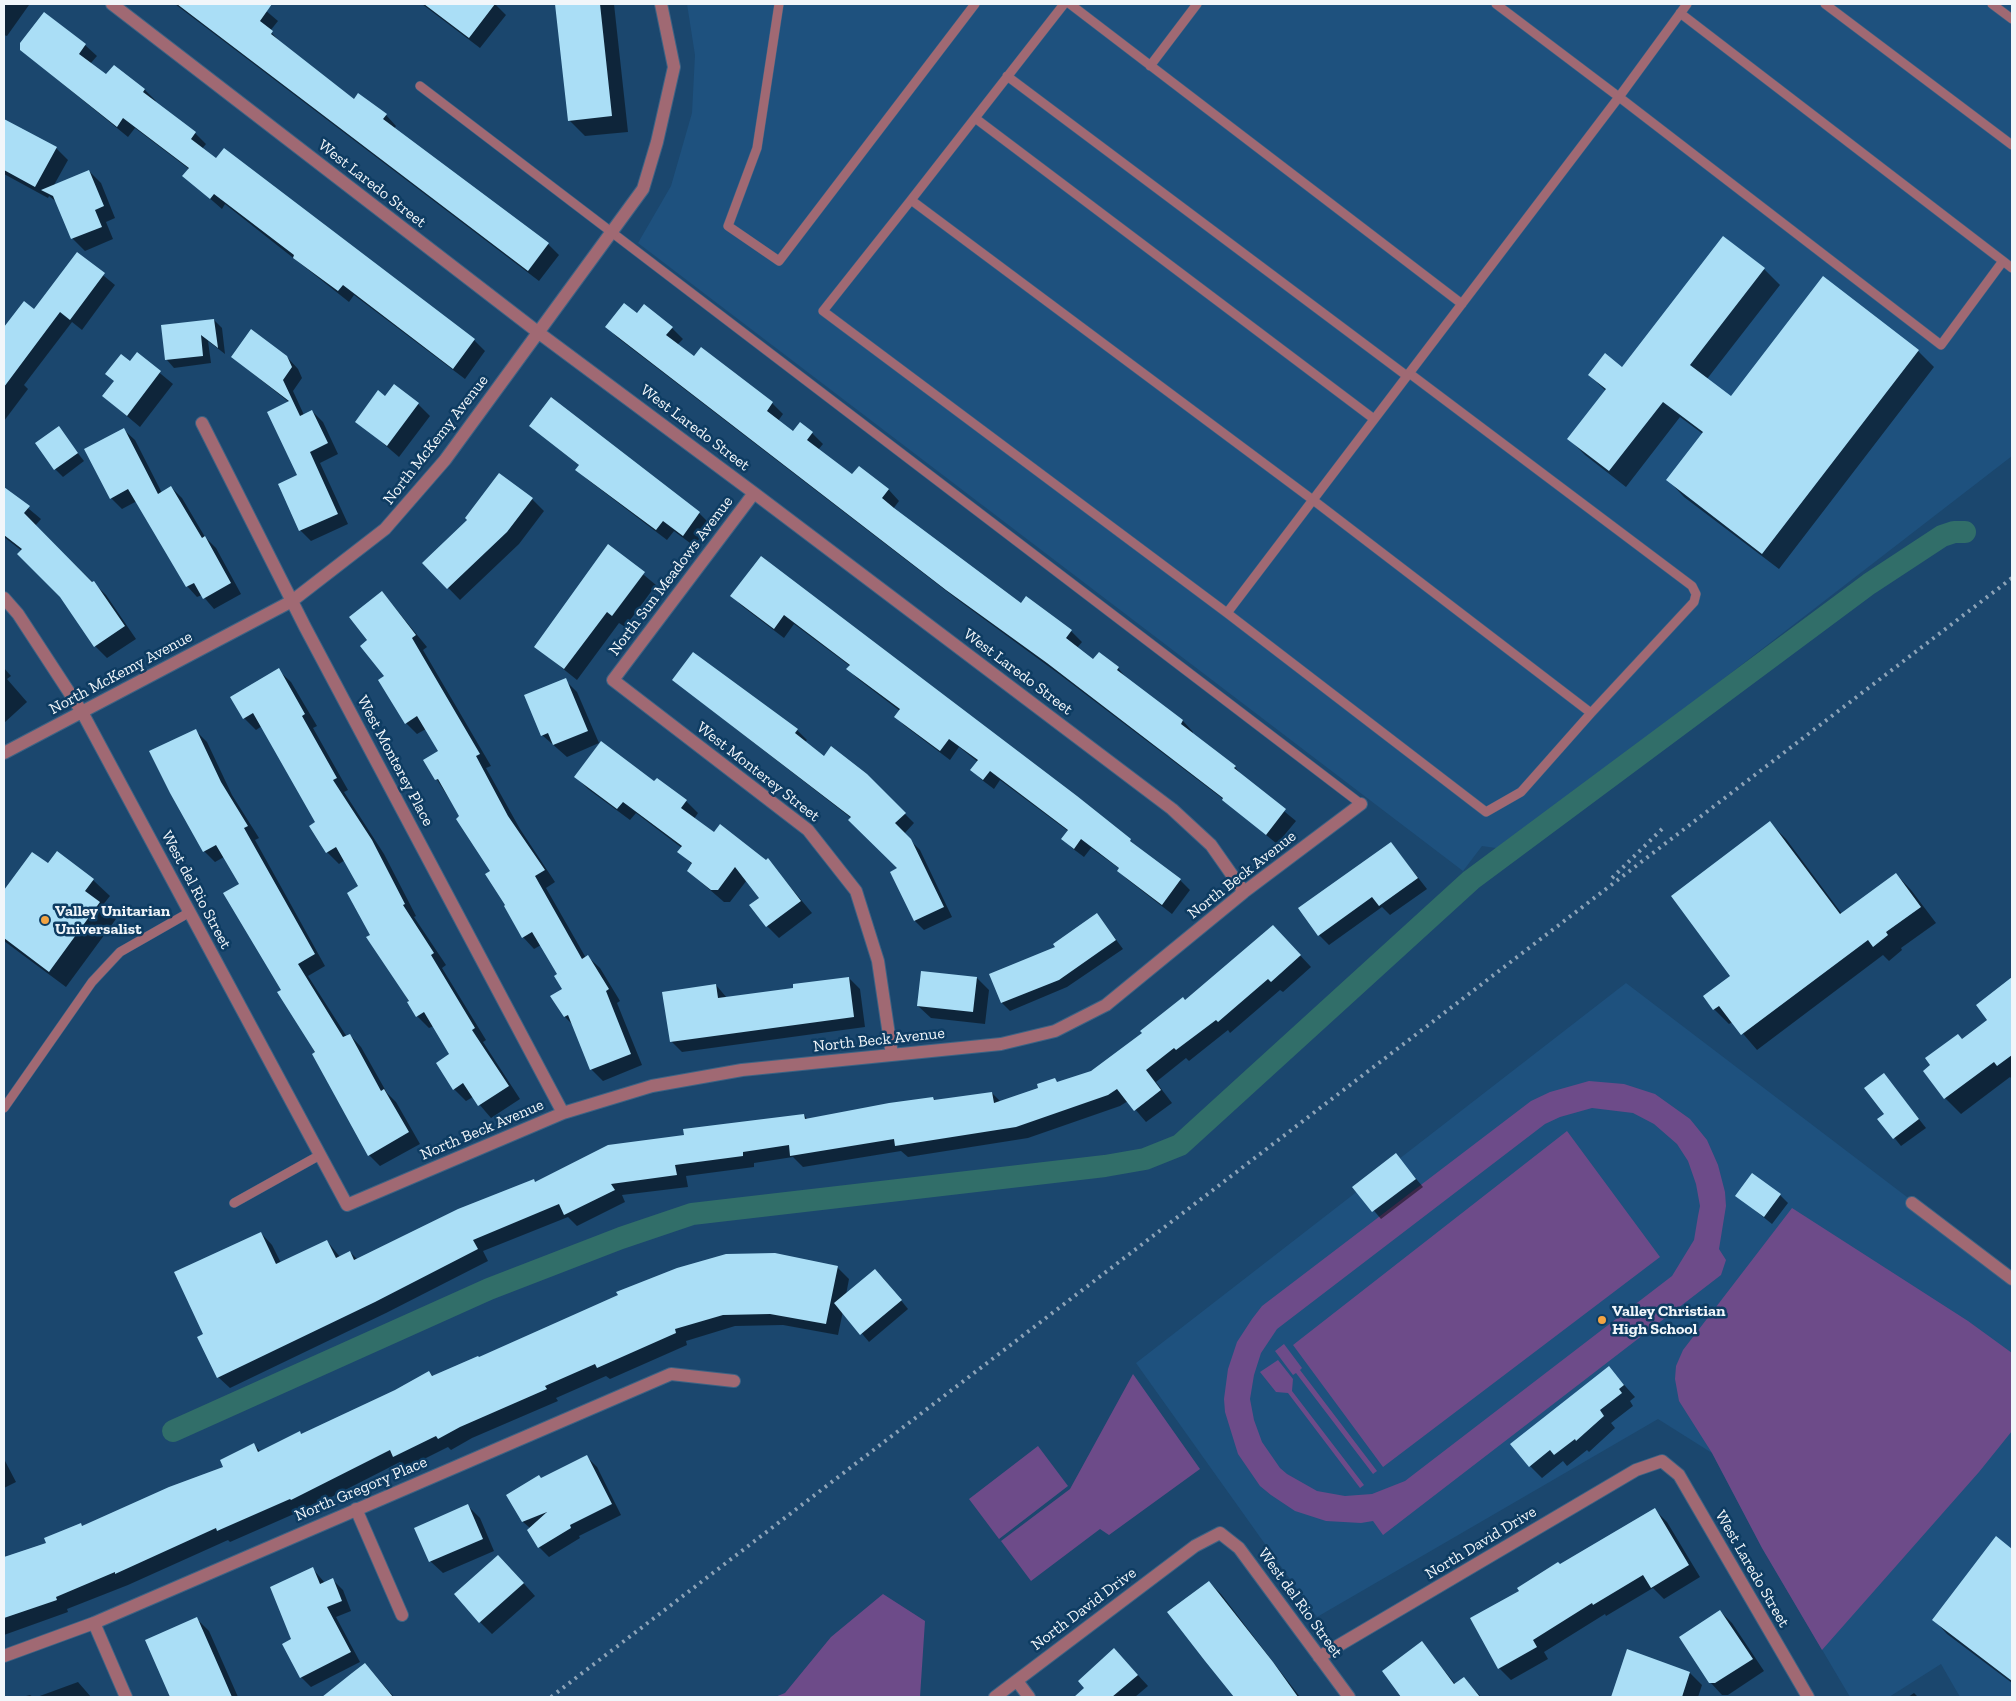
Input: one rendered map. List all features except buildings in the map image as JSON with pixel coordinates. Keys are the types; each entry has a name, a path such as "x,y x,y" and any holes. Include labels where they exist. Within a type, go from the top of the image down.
{"street":[{"name":"West Laredo Street","path":"112,4 539,333 1172,809 1211,845 1244,892"},
{"name":"North McKemy Avenue","path":"4,753 292,601 385,529 445,460 643,189 657,142 674,67 661,4"},
{"name":"West Monterey Place","path":"202,423 292,601 563,1113"},
{"name":"North Sun Meadows Avenue","path":"613,680 754,493"},
{"name":"West del Rio Street","path":"4,598 18,614 82,712 347,1205"},
{"name":"West Monterey Street","path":"613,680 808,830 856,891 878,961 892,1055"},
{"name":"North Beck Avenue","path":"347,1205 563,1113 652,1086 742,1070 1001,1044 1055,1031 1106,1005 1244,892 1361,804"},
{"path":"1912,1203 2012,1279"},
{"name":"North Gregory Place","path":"4,1656 94,1623 671,1374 734,1381"},
{"name":"West Laredo Street","path":"1662,1461 1679,1475 1808,1697"},
{"name":"North David Drive","path":"1319,1657 1636,1470 1662,1461"},
{"path":"356,1509 402,1615"},
{"name":"West del Rio Street","path":"1220,1533 1239,1548 1349,1697"},
{"name":"North David Drive","path":"995,1697 1195,1546 1220,1533"},
{"path":"94,1623 126,1697"},
{"path":"1016,1681 1029,1697"}],"lane":[{"path":"779,4 757,148 728,226 778,261 975,4"},
{"path":"1007,76 1692,586 1696,594 1694,602 1521,792 1486,812 1227,612 823,311 911,200 1007,76 1064,4"},
{"path":"1070,4 1462,304"},
{"path":"1150,66 1196,4"},
{"path":"1496,4 1941,345 2003,261"},
{"path":"1227,612 1619,97 1687,4"},
{"path":"1825,4 2012,146"},
{"path":"1992,4 2012,19"},
{"path":"1680,13 2012,268"},
{"path":"420,86 1361,804"},
{"path":"975,118 1374,419"},
{"path":"911,200 1312,500 1591,714"},
{"path":"4,1108 92,982 120,952 190,912"},
{"path":"234,1203 320,1155"}],"shaded area":[{"path":"687,4 2012,4 2012,456 1503,849 1482,846 1463,871 638,243 671,186 692,113 695,55"},
{"name":"Valley Christian High School","path":"1626,983 2012,1277 2012,1697 1960,1697 1941,1664 1889,1697 1850,1697 1762,1548 1712,1453 1658,1419 1317,1617 1136,1363"},
{"path":"1589,1081 1624,1084 1655,1094 1690,1119 1707,1140 1718,1165 1725,1192 1726,1206 1719,1249 1726,1260 1721,1275 1383,1535 1373,1521 1361,1523 1326,1521 1295,1511 1260,1486 1238,1454 1225,1412 1224,1399 1228,1369 1237,1342 1262,1306 1531,1101 1550,1092","holes":["1592,1108 1633,1113 1654,1124 1677,1144 1688,1161 1696,1184 1700,1206 1694,1240 1672,1276 1405,1481 1372,1494 1345,1496 1317,1491 1280,1468 1262,1442 1254,1420 1250,1399 1254,1375 1261,1353 1277,1329 1545,1124 1560,1117"]},
{"path":"1567,1131 1660,1257 1383,1467 1293,1345"},
{"path":"1792,1208 1968,1321 2012,1353 2012,1431 1979,1472 1822,1650 1762,1548 1712,1453 1679,1401 1675,1379 1676,1366 1683,1350"},
{"path":"1284,1344 1302,1368 1300,1370 1377,1471 1373,1474 1296,1373 1293,1375 1275,1351"},
{"path":"1278,1360 1293,1379 1292,1391 1364,1485 1360,1488 1288,1393 1276,1392 1260,1372"},
{"path":"1133,1374 1200,1469 1109,1535 1100,1529 1031,1581 1001,1541 1070,1489"},
{"path":"1038,1446 1068,1486 999,1539 969,1499"},
{"path":"883,1594 925,1621 920,1697 775,1697 785,1693 831,1637"}],"waterway":[{"path":"173,1431 489,1289 621,1238 692,1214 1105,1166 1145,1159 1180,1145 1471,880 1869,584 1942,536 1954,532 1965,532"}],"railway":[{"path":"551,1697 2012,578"},
{"path":"1612,878 1662,829"}],"place":[{"name":"Valley Unitarian Universalist","path":"45,920"},
{"name":"Valley Christian High School","path":"1602,1320"}]}
